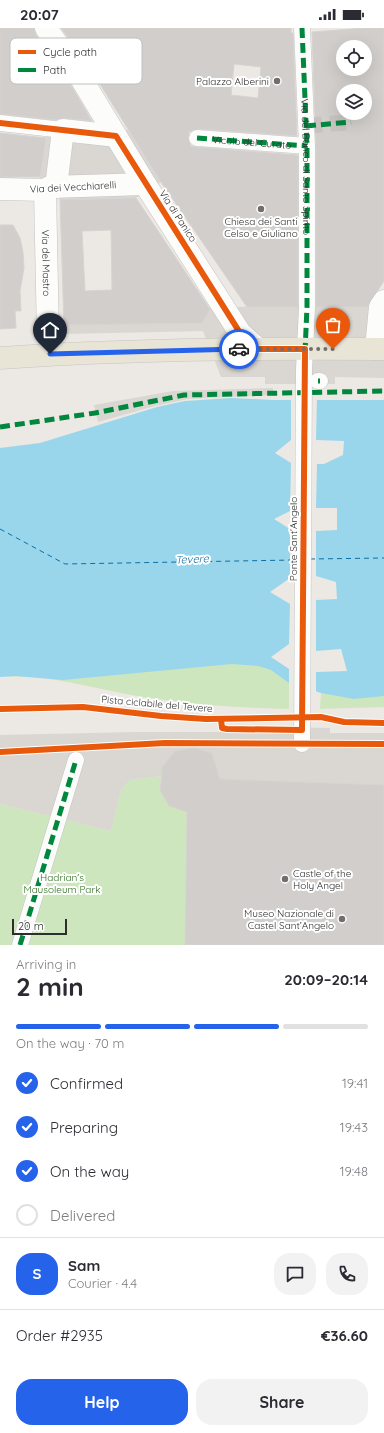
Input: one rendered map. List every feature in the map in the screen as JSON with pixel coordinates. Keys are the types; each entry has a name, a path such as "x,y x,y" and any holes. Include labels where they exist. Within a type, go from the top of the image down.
{"main road":[{"path":"0,358 50,354 258,349 380,349"}],"street":[{"name":"Via di Panico","path":"46,28 53,38"},
{"name":"Via del Banco di Santo Spirito","path":"302,28 307,146 308,307 305,349"},
{"name":"Via di Panico","path":"84,84 145,184 242,336 258,349"},
{"path":"0,123 116,136"},
{"name":"Via del Mastro","path":"48,336 51,189 63,130"},
{"name":"Vicolo del Curato","path":"197,138 307,146"},
{"name":"Via dei Vecchiarelli","path":"0,189 51,189 145,184"},
{"path":"380,349 382,304"},
{"name":"Ponte Sant'Angelo","path":"302,744 314,382 305,349"},
{"path":"20,945 76,760"}],"green space":[{"path":"207,659 289,669 289,709 185,703 131,695 57,680 19,676 0,677"},
{"path":"384,666 384,707 320,709 321,693 325,686"},
{"name":"Hadrian's Mausoleum Park","path":"161,776 160,789 187,812 185,945 0,945 0,804 111,831 121,790 130,780"}],"shaded area":[{"path":"49,121 128,130 161,182 136,198 60,200 45,184 0,182 0,177 40,179"},
{"path":"384,306 384,378 335,377 335,384 265,384 265,377 221,377 203,331 64,334 60,331 60,325 202,323 211,307"},
{"path":"273,388 273,395 188,399 155,406 98,422 94,405 173,391"},
{"path":"276,727 330,728 330,733 384,733 384,785 220,779 212,753 195,749 175,751 162,767 161,776 130,780 121,790 111,831 0,804 0,735 135,732 276,732"}],"water":[{"name":"Tevere","path":"232,398 273,400 384,400 384,696 354,699 321,693 289,683 271,670 258,666 232,664 63,680 16,676 0,677 0,448 40,443 157,407 185,401"}],"pier":[{"path":"291,397 317,397 316,440 344,441 343,455 324,464 317,464 316,508 337,508 337,530 316,531 316,576 336,582 337,599 316,600 316,651 341,649 347,671 316,672 316,694 289,685 289,669 271,657 289,644 290,604 270,592 290,578 290,529 274,519 290,511 291,463 275,453 291,440"}],"building":[{"path":"0,28 34,28 38,38 10,38 10,84 70,84 92,121 64,118 56,120 0,114"},
{"path":"61,28 291,28 291,33 293,33 297,136 198,129 189,132 188,138 191,146 196,147 298,155 298,307 247,307 161,182 100,84 142,84 142,38 68,38","holes":["234,64 261,67 258,98 231,95"]},
{"path":"384,28 384,281 367,307 316,307 316,146 312,32"},
{"path":"0,133 46,138 40,177 0,177"},
{"path":"136,198 210,309 202,323 64,325 60,200","holes":["111,230 112,290 85,291 82,231"]},
{"path":"0,225 13,225 20,238 23,252 24,268 20,291 21,311 15,311 16,328 0,329"},
{"name":"Castle of the Holy Angel","path":"195,748 212,753 220,779 384,785 384,945 185,945 187,812 169,806 160,790 162,767 175,751"}],"ferry route":[{"path":"0,529 65,564 294,560"},
{"path":"310,559 384,558"}],"tunnel":[{"path":"306,126 351,122"}],"marked path":[{"path":"302,28 307,146 307,307 305,352"},
{"path":"306,126 351,122"},
{"path":"197,138 307,146"},
{"path":"0,427 95,413 184,395 384,391"},
{"path":"20,945 76,760"}],"cycle path":[{"path":"0,123 116,136 242,336 258,349 305,349 302,730 227,729 222,728 221,719"},
{"name":"Pista ciclabile del Tevere","path":"0,709 83,707 161,716 206,719 321,717 344,722 384,723"},
{"path":"0,752 165,743 384,744"}],"way so far":[{"path":"239,349 333,349"}],"place":[{"name":"Palazzo Alberini","path":"277,81"},
{"name":"Chiesa dei Santi Celso e Giuliano","path":"261,209"},
{"name":"Castle of the Holy Angel","path":"285,879"},
{"name":"Museo Nazionale di Castel Sant’Angelo","path":"342,919"}],"route":[{"path":"50,354 239,349"}]}
